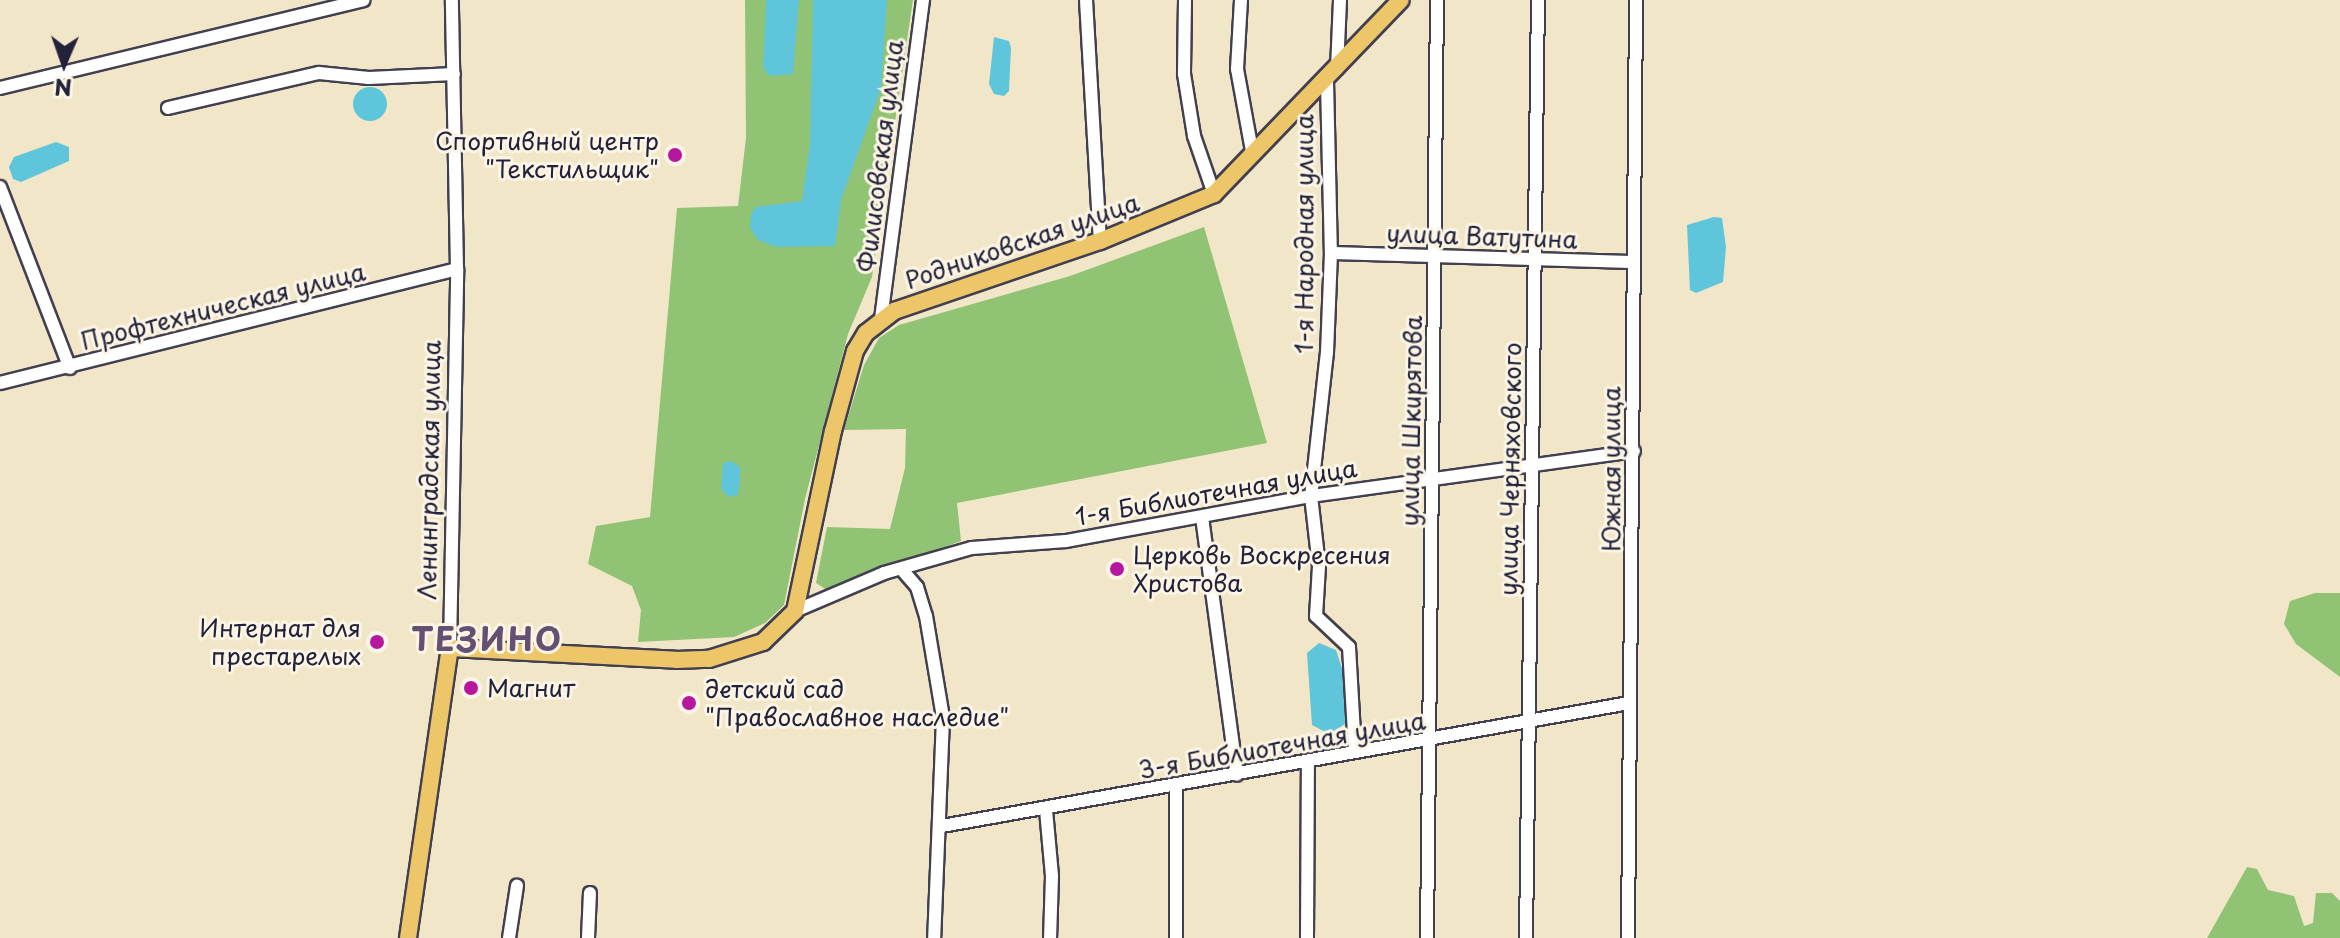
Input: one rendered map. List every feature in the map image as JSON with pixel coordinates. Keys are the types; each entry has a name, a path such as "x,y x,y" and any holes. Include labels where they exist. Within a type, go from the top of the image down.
{"main road":[{"name":"Родниковская улица","path":"881,319 1100,241 1214,194 1401,0"},
{"path":"450,648 709,659 763,642 795,611 855,351 881,319"},
{"name":"Ленинградская улица","path":"408,938 450,648"}],"street":[{"path":"0,88 363,0"},
{"name":"Ленинградская улица","path":"450,648 457,269 452,0"},
{"name":"Филисовская улица","path":"881,319 923,0"},
{"path":"1086,0 1100,241"},
{"path":"1185,0 1184,74 1194,136 1214,194"},
{"path":"1241,0 1237,69 1253,156"},
{"name":"1-я Народная улица","path":"1340,0 1332,75 1327,352 1311,496 1319,566 1317,621 1342,636 1349,647 1355,752"},
{"name":"улица Шкирятова","path":"1427,938 1437,0"},
{"name":"улица Черняховского","path":"1526,938 1538,0"},
{"name":"Южная улица","path":"1628,938 1636,0"},
{"path":"168,108 319,73 369,78 454,74"},
{"path":"0,187 70,368"},
{"name":"улица Ватутина","path":"1331,253 1633,262"},
{"name":"Профтехническая улица","path":"0,383 457,269"},
{"name":"1-я Библиотечная улица","path":"795,611 884,573 904,572 972,548 1066,541 1311,496 1634,451"},
{"path":"1202,517 1237,775"},
{"path":"904,572 917,587 938,680 942,826 934,938"},
{"name":"3-я Библиотечная улица","path":"942,826 1176,787 1629,703"},
{"path":"1307,938 1308,762"},
{"path":"1176,787 1176,938"},
{"path":"1046,810 1052,876 1050,938"},
{"path":"509,938 517,886"},
{"path":"588,938 590,893"}],"green space":[{"path":"745,0 913,0 872,277 848,334 805,499 784,605 765,623 734,637 638,642 641,610 632,586 588,564 596,526 650,517 677,208 738,206 746,138"},
{"path":"1204,227 1267,443 957,503 961,541 827,590 816,583 827,527 890,529 905,468 906,429 844,430 864,365 879,338 899,325 1070,276"},
{"path":"2315,593 2340,593 2340,677 2296,644 2284,624 2290,601"},
{"path":"2247,867 2257,869 2268,890 2294,896 2304,926 2313,923 2316,893 2332,893 2340,901 2340,938 2207,938"}],"water":[{"path":"766,0 799,0 793,74 770,76 763,68"},
{"path":"813,0 887,0 881,88 841,200 835,246 777,247 758,240 750,228 751,214 756,207 802,201 810,145"},
{"path":"994,37 1009,41 1011,48 1009,91 1004,96 994,94 989,84"},
{"path":"370,87 382,92 387,104 382,116 370,121 358,116 353,104 358,92"},
{"path":"56,142 69,147 69,161 21,182 13,179 9,167 14,157"},
{"path":"1714,217 1722,218 1726,247 1723,282 1696,293 1690,290 1687,225"},
{"path":"731,461 740,467 740,482 738,495 729,497 721,489 723,463"},
{"path":"1319,643 1336,650 1345,678 1345,724 1329,734 1312,725 1307,653"}],"place":[{"name":"Спортивный центр \"Текстильщик\"","path":"675,155"},
{"name":"Церковь Воскресения Христова","path":"1117,569"},
{"name":"Интернат для престарелых","path":"377,642"},
{"name":"Магнит","path":"471,688"},
{"name":"детский сад \"Православное наследие\"","path":"689,703"}],"district":[{"name":"ТЕЗИНО","path":"487,638"}]}
